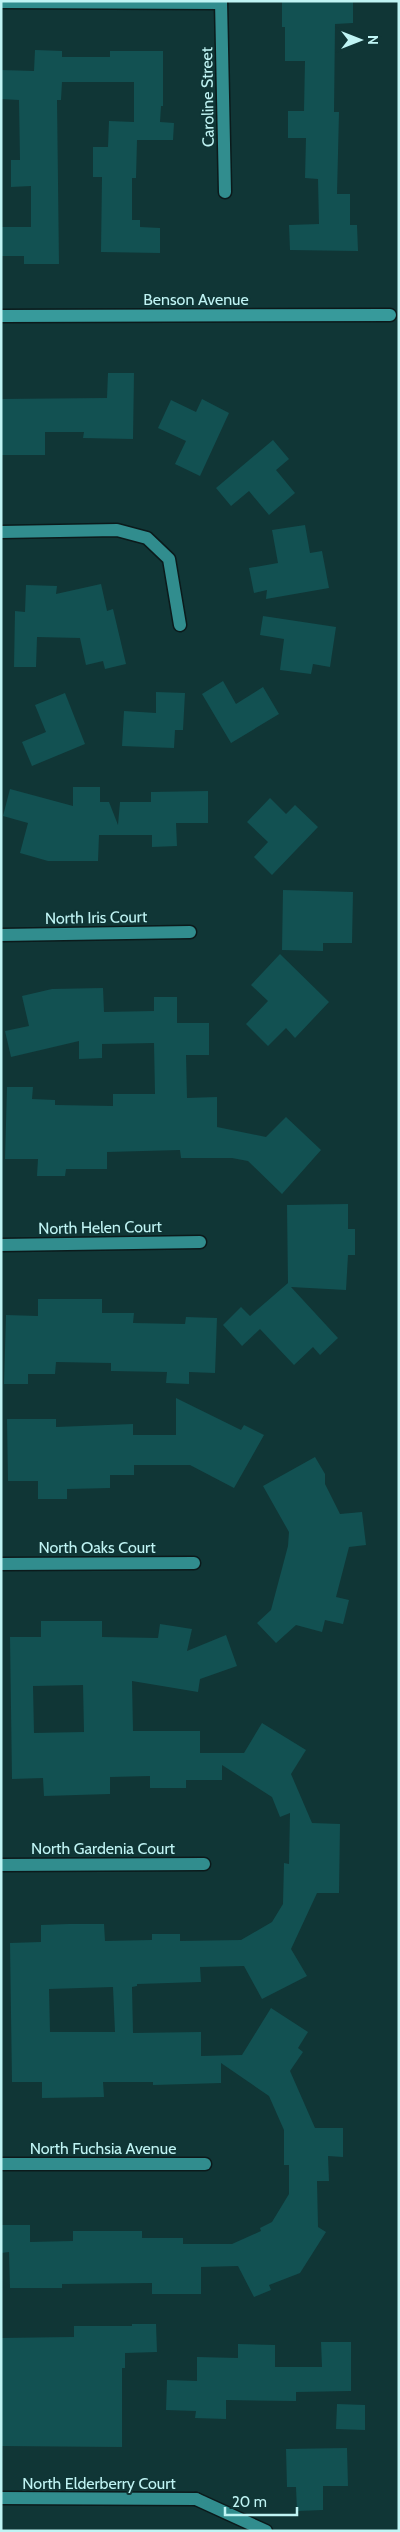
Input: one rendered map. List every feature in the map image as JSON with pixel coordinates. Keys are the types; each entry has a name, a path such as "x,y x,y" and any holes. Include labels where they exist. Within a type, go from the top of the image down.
{"main road":[{"name":"Benson Avenue","path":"1,316 390,315"}],"street":[{"path":"1,2 221,2"},
{"name":"Caroline Street","path":"221,2 225,192"},
{"path":"1,532 117,530 147,538 169,559 180,624"},
{"name":"North Iris Court","path":"1,935 190,932"},
{"name":"North Helen Court","path":"1,1245 200,1242"},
{"name":"North Oaks Court","path":"1,1564 194,1563"},
{"name":"North Gardenia Court","path":"1,1865 204,1864"},
{"name":"North Fuchsia Avenue","path":"1,2164 205,2164"},
{"name":"North Elderberry Court","path":"1,2498 196,2499 266,2531"}],"building":[{"path":"282,1 353,1 353,23 335,24 334,112 339,112 337,194 350,194 350,225 357,225 358,251 290,250 289,225 319,224 318,179 305,178 306,138 288,138 288,111 304,111 305,61 285,61 285,27 282,27"},
{"path":"35,50 62,51 62,57 110,57 110,51 163,51 163,106 161,106 160,122 174,123 173,140 137,140 136,178 132,178 132,220 140,220 140,227 160,228 160,253 101,252 102,177 93,177 93,147 108,147 109,121 134,122 134,82 62,82 61,100 57,100 59,264 24,264 24,256 1,256 1,227 31,227 31,186 11,187 11,160 20,160 19,100 1,99 1,70 34,71"},
{"path":"108,373 134,373 133,439 83,438 84,432 45,432 45,455 1,455 1,399 107,398"},
{"path":"202,399 229,413 200,476 175,464 186,441 158,428 171,400 196,412"},
{"path":"273,440 289,459 276,470 295,493 269,515 249,491 231,506 216,488"},
{"path":"305,525 310,553 322,551 329,588 266,599 267,590 254,593 249,568 278,563 272,530"},
{"path":"101,584 107,611 113,609 126,664 105,669 103,661 86,665 80,638 37,637 36,667 14,667 15,611 25,612 26,585 57,586 56,594"},
{"path":"263,616 336,627 330,667 313,664 311,674 280,670 284,639 260,635"},
{"path":"223,681 236,704 263,687 279,714 231,743 202,694"},
{"path":"156,692 185,693 183,730 175,730 174,748 122,746 124,711 156,713"},
{"path":"65,693 85,744 32,766 22,742 46,732 35,705"},
{"path":"73,787 100,787 100,802 109,802 118,825 120,802 151,802 151,792 208,791 208,823 176,823 177,846 152,847 152,835 99,835 98,861 48,861 20,853 28,823 3,816 10,789 73,806"},
{"path":"270,798 286,814 295,805 318,827 272,875 254,857 268,842 247,822"},
{"path":"283,890 353,892 352,943 323,943 323,951 282,950"},
{"path":"280,954 329,1002 295,1038 286,1028 268,1046 246,1024 268,1001 251,985"},
{"path":"103,988 104,1012 154,1011 154,997 177,997 177,1023 209,1023 209,1055 186,1055 187,1098 217,1097 217,1127 266,1137 286,1117 321,1150 282,1194 248,1161 232,1158 181,1158 180,1150 107,1152 107,1169 66,1169 65,1176 37,1176 38,1159 5,1159 7,1087 33,1087 32,1099 55,1100 55,1105 113,1106 113,1094 155,1094 154,1043 102,1044 102,1058 79,1059 79,1041 11,1057 5,1031 29,1026 22,996 52,989"},
{"path":"348,1204 348,1229 355,1229 355,1255 348,1255 346,1290 291,1287 338,1338 320,1355 313,1347 294,1365 260,1329 242,1346 223,1325 241,1307 250,1316 288,1283 287,1205"},
{"path":"38,1299 102,1299 102,1313 134,1313 133,1323 185,1324 186,1317 217,1318 215,1373 189,1372 189,1384 166,1383 167,1372 111,1371 111,1363 56,1362 55,1374 28,1374 28,1384 4,1384 6,1315 38,1316"},
{"path":"176,1398 241,1430 244,1425 264,1435 234,1488 190,1465 134,1465 134,1475 110,1475 110,1488 67,1489 67,1499 38,1499 38,1481 8,1481 7,1419 56,1419 56,1427 133,1424 133,1435 176,1435"},
{"path":"315,1457 325,1474 325,1484 340,1514 362,1512 366,1545 349,1547 336,1597 349,1600 343,1624 325,1620 322,1632 296,1625 276,1643 257,1623 271,1610 288,1546 289,1532 263,1486"},
{"path":"41,1621 102,1621 102,1637 158,1638 160,1624 192,1629 187,1651 226,1635 237,1666 200,1679 198,1692 132,1681 133,1731 200,1731 200,1753 244,1753 262,1723 306,1750 291,1774 312,1823 340,1824 339,1893 317,1893 291,1949 307,1976 262,1999 244,1966 200,1967 201,1982 137,1984 137,1986 132,1987 133,2033 201,2032 201,2056 242,2055 271,2008 308,2032 298,2048 303,2052 290,2071 315,2128 343,2128 343,2157 328,2156 329,2181 317,2181 318,2227 326,2232 300,2273 269,2285 271,2290 254,2297 238,2266 201,2267 201,2294 152,2294 152,2283 62,2284 62,2288 10,2288 9,2252 1,2253 1,2225 30,2225 30,2242 73,2241 73,2231 142,2231 142,2238 183,2238 183,2244 232,2244 261,2231 260,2228 272,2222 289,2194 289,2165 284,2165 284,2130 269,2096 221,2063 221,2083 153,2085 153,2082 103,2082 104,2097 42,2098 42,2082 12,2082 10,1943 41,1942 41,1925 69,1924 104,1924 105,1941 152,1940 152,1934 180,1934 180,1941 241,1940 272,1922 283,1904 284,1863 289,1864 290,1813 280,1817 272,1797 222,1765 222,1780 186,1780 186,1788 150,1788 150,1776 110,1777 110,1794 44,1796 43,1778 12,1779 10,1637 41,1637","holes":["83,1685 84,1732 34,1733 33,1686","113,1987 115,2032 50,2032 49,1989"]},
{"path":"132,2324 156,2324 157,2352 125,2353 125,2368 122,2368 122,2447 1,2446 1,2338 74,2337 74,2326 132,2326"},
{"path":"321,2342 351,2342 351,2391 296,2392 296,2401 226,2400 226,2419 195,2418 196,2411 166,2410 167,2380 197,2381 197,2357 238,2358 238,2344 275,2345 275,2367 322,2367"},
{"path":"337,2404 365,2405 365,2430 336,2429"},
{"path":"347,2448 348,2486 323,2486 323,2510 297,2511 296,2487 287,2487 286,2449"}]}
